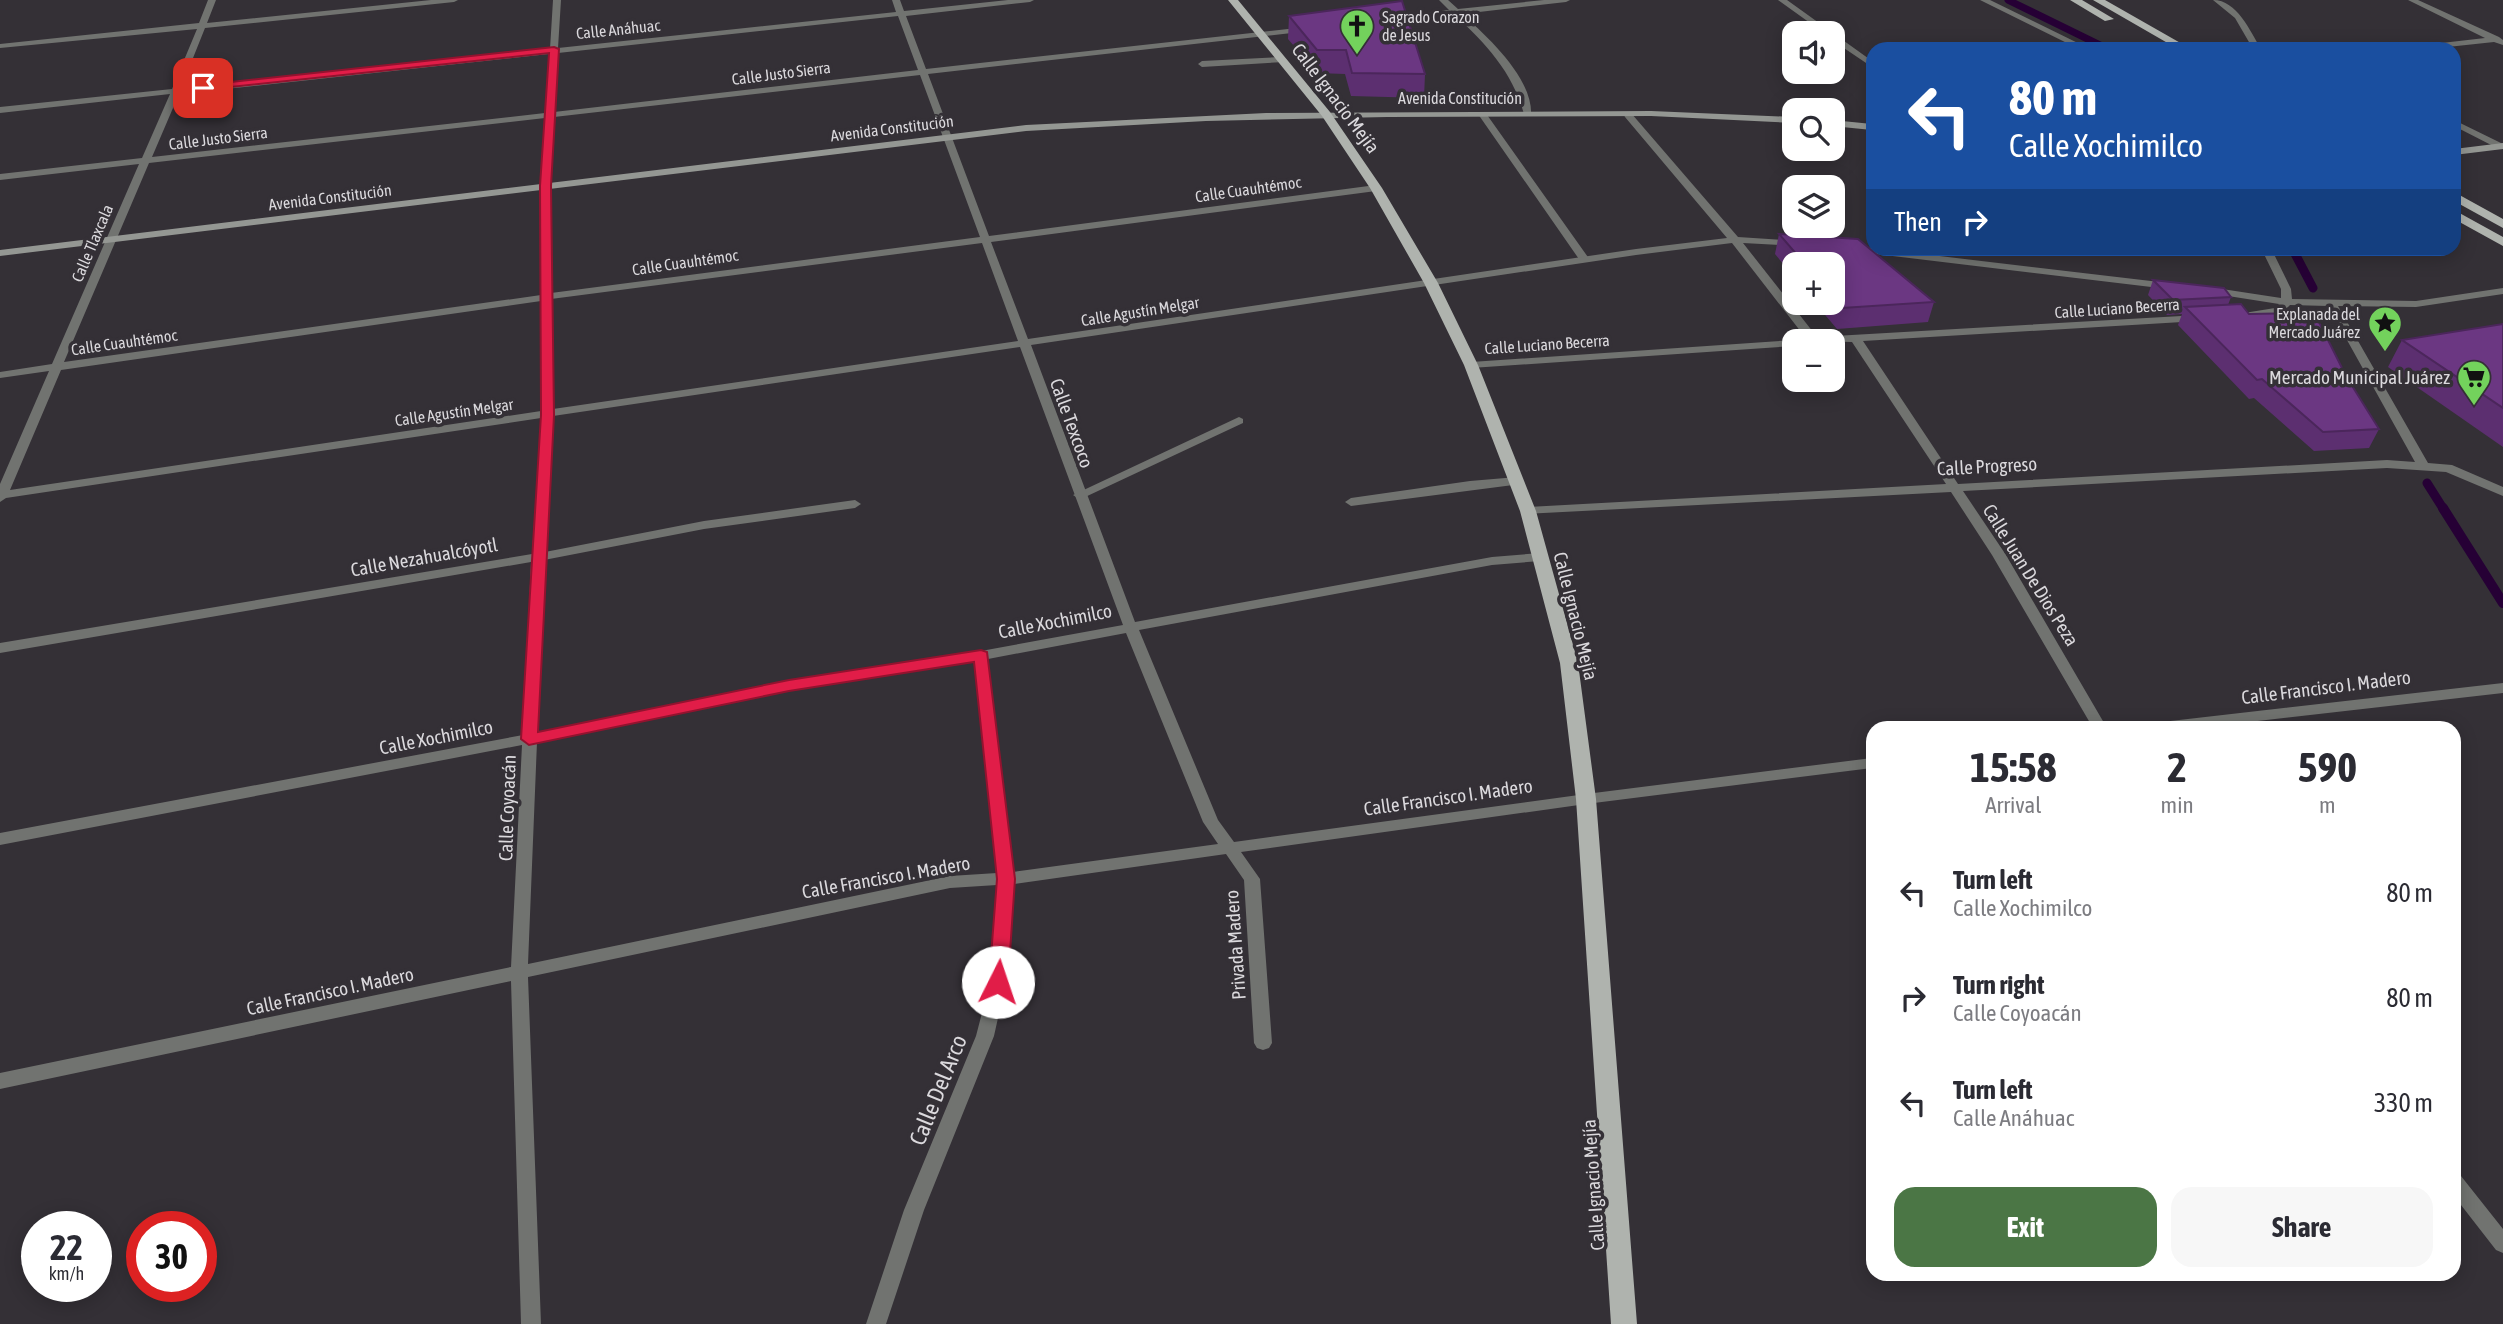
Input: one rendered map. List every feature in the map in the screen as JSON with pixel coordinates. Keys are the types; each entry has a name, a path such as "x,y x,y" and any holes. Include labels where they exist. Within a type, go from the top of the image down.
{"main road":[{"name":"Calle Ignacio Mejía","path":"1233,0 1326,114 1376,188 1431,283 1471,365 1528,510 1569,663 1587,799 1624,1324"},
{"path":"2075,0 2150,42"},
{"path":"2098,0 2173,42"},
{"path":"2461,200 2503,223"},
{"path":"2461,218 2503,242"}],"street":[{"name":"Calle Tlaxcala","path":"1,496 176,90 212,0"},
{"path":"0,46 453,0"},
{"name":"Calle Coyoacán","path":"531,1324 519,973 547,415 545,186 556,0"},
{"name":"Calle Texcoco","path":"896,0 1130,626 1211,822 1231,849"},
{"name":"Calle Anáhuac","path":"0,110 1030,0"},
{"path":"1443,0 1516,75 1524,91 1528,114"},
{"path":"1377,21 1566,0"},
{"path":"1782,0 1811,21"},
{"path":"1984,0 2071,42"},
{"path":"2217,0 2238,17 2253,42"},
{"path":"2412,0 2501,40"},
{"name":"Calle Justo Sierra","path":"0,177 1312,28"},
{"path":"2461,44 2501,40"},
{"path":"1845,46 1866,61"},
{"path":"1202,64 1281,60"},
{"name":"Avenida Constitución","path":"0,253 948,137 1125,120 1326,114 1628,115 1782,120"},
{"path":"1482,114 1585,260"},
{"path":"1628,115 1803,329"},
{"path":"1845,124 1866,126"},
{"path":"2461,126 2502,146"},
{"path":"2461,151 2502,146"},
{"name":"Calle Cuauhtémoc","path":"0,375 546,297 1376,188"},
{"name":"Calle Agustín Melgar","path":"1,496 1585,260 1733,240 1815,245"},
{"path":"1839,247 1866,250"},
{"path":"1915,256 2177,287"},
{"path":"2270,256 2286,289 2287,302"},
{"path":"2191,288 2287,302 2332,304 2416,304 2503,291"},
{"path":"2233,316 2278,310 2287,302"},
{"path":"2332,304 2422,464"},
{"name":"Calle Luciano Becerra","path":"1845,340 2205,318"},
{"name":"Calle Juan De Dios Peza","path":"1856,339 1999,555 2096,721"},
{"name":"Calle Luciano Becerra","path":"1471,365 1782,344"},
{"path":"1079,495 1238,422"},
{"name":"Calle Progreso","path":"1528,510 2387,464 2422,464 2448,468 2503,492"},
{"path":"1351,502 1517,481"},
{"name":"Calle Nezahualcóyotl","path":"0,648 538,557 704,525 855,504"},
{"name":"Calle Xochimilco","path":"0,839 529,739 789,686 981,656 1130,626 1454,568 1540,557"},
{"name":"Calle Del Arco","path":"876,1324 914,1210 985,1036 998,982 1006,879 981,656"},
{"name":"Calle Francisco I. Madero","path":"2214,721 2503,688"},
{"name":"Calle Francisco I. Madero","path":"0,1082 950,882 1006,879 1587,799 1866,764"},
{"name":"Privada Madero","path":"1231,849 1252,879 1264,1043"},
{"path":"2461,1191 2503,1244"}],"building":[{"path":"1402,1 1425,74 1352,73 1346,50 1317,50 1289,16"},
{"path":"1782,238 1858,239 1866,246 1866,256 1879,256 1934,302 1845,308 1845,252 1795,252"},
{"path":"2153,280 2224,288 2231,297 2173,300"},
{"path":"2241,304 2249,314 2302,313 2318,320 2346,376 2379,429 2323,432 2262,379 2257,380 2185,307"},
{"path":"2503,324 2503,408 2402,340"}],"waterway":[{"path":"2008,0 2094,42"},
{"path":"2296,256 2313,288"},
{"path":"2427,483 2444,510"},
{"path":"2443,508 2503,603"}],"place":[{"name":"Sagrado Corazon de Jesus","path":"1357,56"},
{"name":"Explanada del Mercado Juárez","path":"2385,353"},
{"name":"Mercado Municipal Juárez","path":"2474,407"}],"route":[{"path":"203,88 554,49 545,186 547,415 529,739 789,686 981,656 1006,879 998,982"}]}
